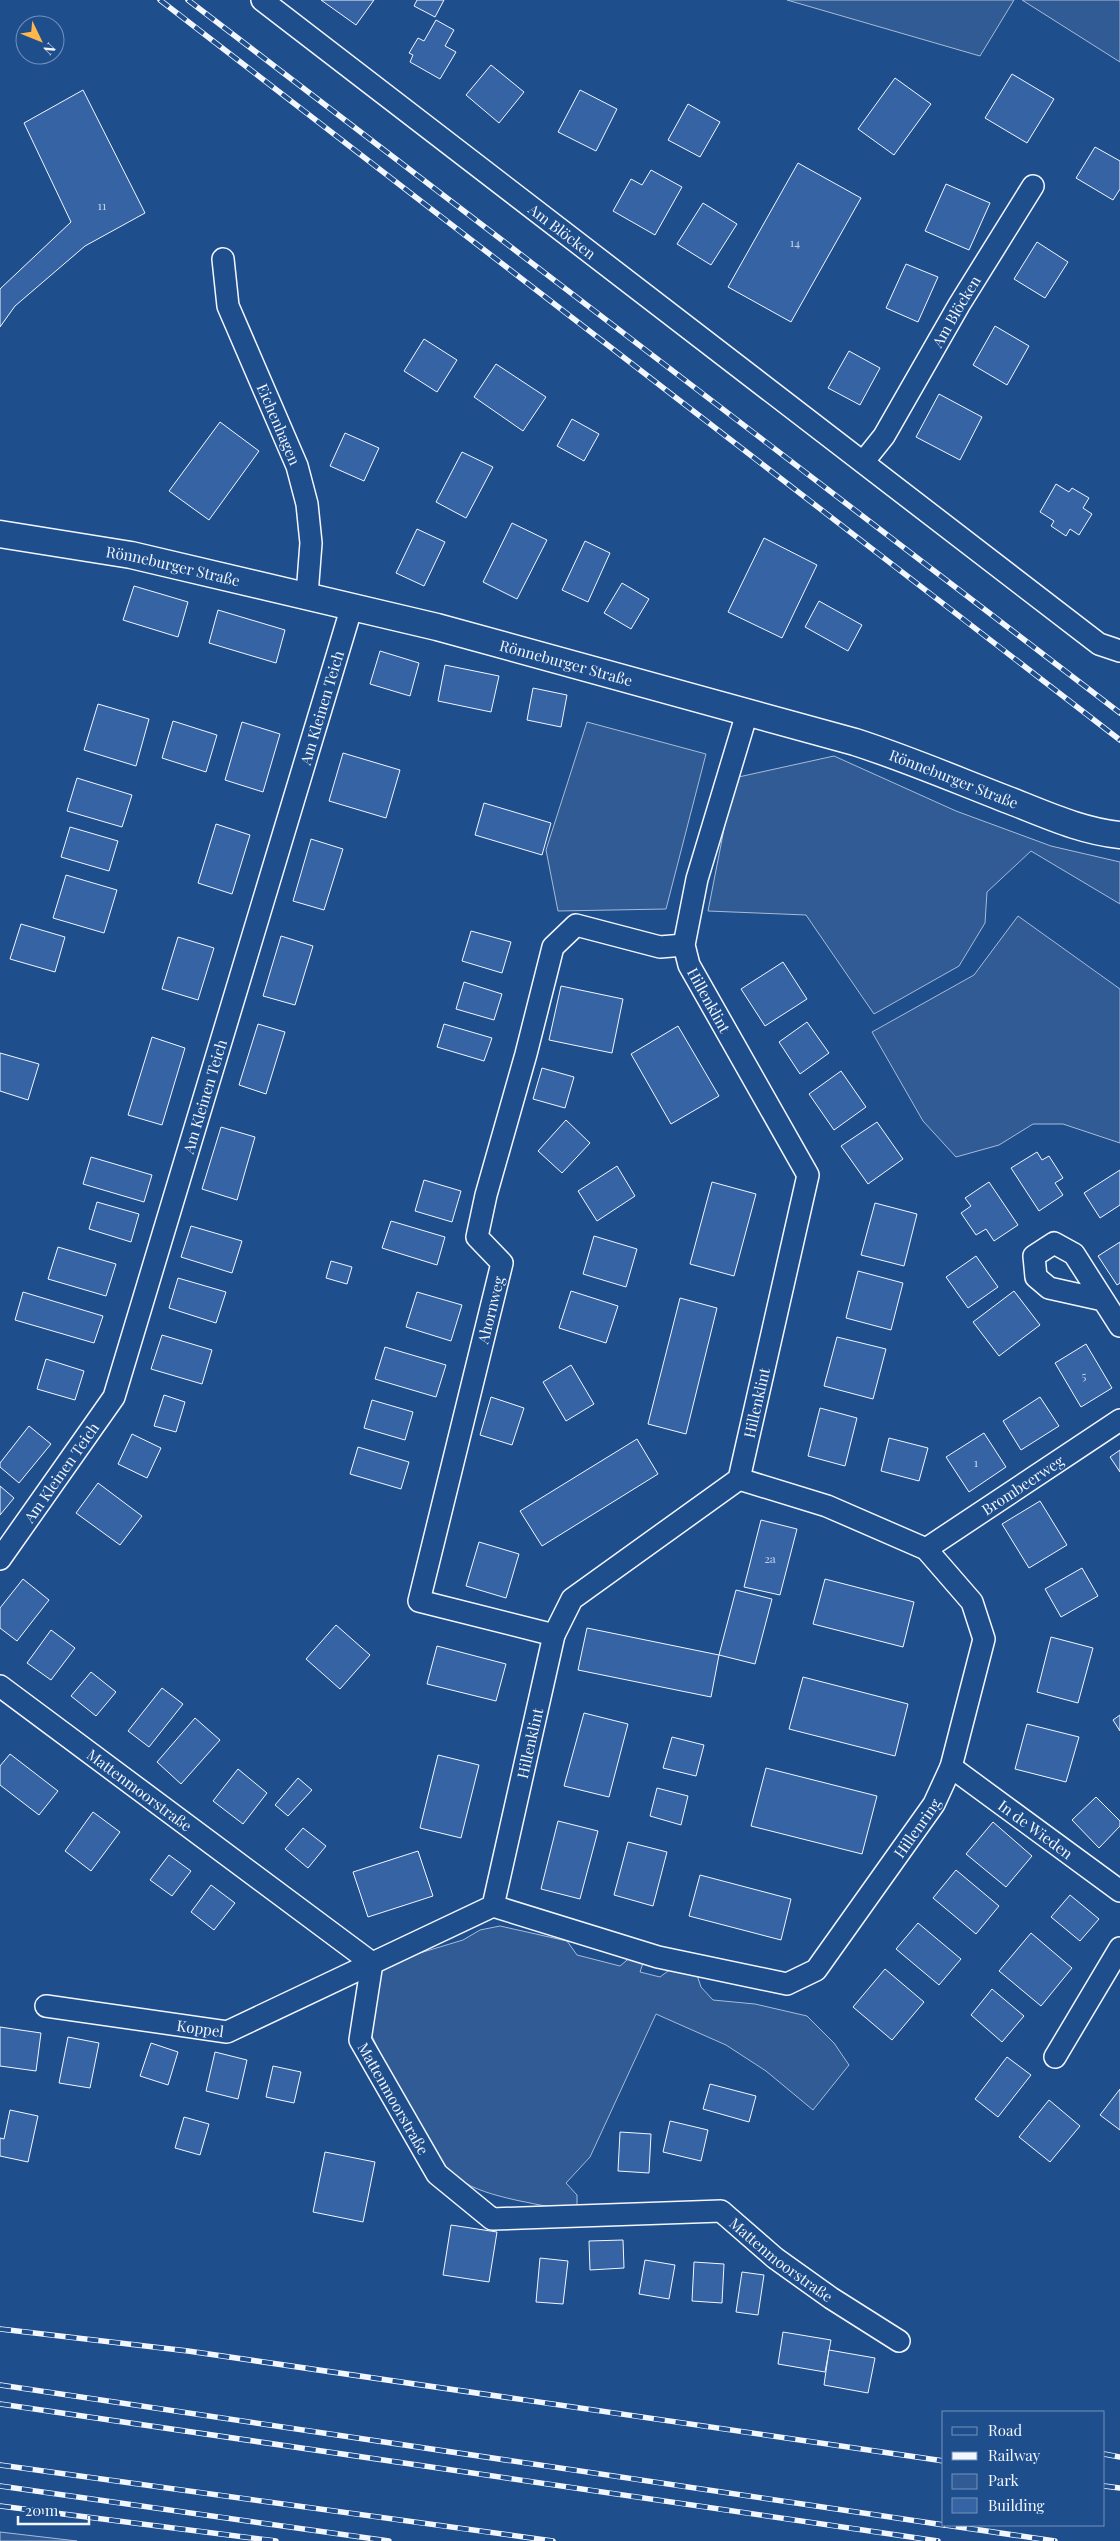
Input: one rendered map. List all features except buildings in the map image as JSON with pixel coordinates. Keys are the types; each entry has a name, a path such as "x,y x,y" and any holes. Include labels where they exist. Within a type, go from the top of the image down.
{"street":[{"name":"Am Blöcken","path":"262,0 864,461 1099,644 1120,651"},
{"name":"Am Blöcken","path":"864,461 884,436 959,305 1033,186"},
{"name":"Eichenhagen","path":"224,259 228,306 297,466 307,504 311,543 307,595"},
{"name":"Rönneburger Straße","path":"0,534 131,555 307,595 625,678 747,713 794,723 883,751 1066,823 1094,832 1120,835"},
{"name":"Am Kleinen Teich","path":"0,1559 114,1397 352,606"},
{"name":"Hillenklint","path":"493,1906 554,1635 572,1599 739,1479 808,1175 688,965 684,945 697,878 747,713"},
{"name":"Ahornweg","path":"554,1635 419,1600 502,1263 477,1238 486,1195 526,1054 553,947 576,925 660,947 684,945"},
{"path":"1103,1300 1120,1326"},
{"name":"Brombeerweg","path":"926,1549 1120,1420"},
{"name":"Hillenring","path":"493,1906 658,1958 787,1984 816,1970 934,1804 951,1767 984,1639 972,1602 926,1549 827,1506 739,1479"},
{"name":"Mattenmoorstraße","path":"3,1696 372,1963 360,2040 438,2174 492,2220 721,2211 775,2258 831,2298 899,2341"},
{"name":"In de Wieden","path":"951,1767 1120,1891"},
{"path":"372,1963 493,1906"},
{"path":"1056,2057 1120,1948"},
{"name":"Koppel","path":"46,2006 227,2032 372,1963"}],"green space":[{"path":"787,0 1014,0 980,56"},
{"path":"1022,0 1120,0 1120,62"},
{"path":"587,722 706,754 666,909 558,911 546,850"},
{"path":"834,756 956,811 1051,846 1120,862 1120,904 1031,851 987,892 985,923 959,966 874,1014 806,915 708,911 734,778"},
{"path":"1018,916 1120,989 1120,1143 1063,1124 1033,1124 999,1145 956,1157 923,1121 872,1032 974,975"},
{"path":"500,1926 567,1941 577,1955 620,1966 633,1955 644,1960 640,1972 660,1977 676,1965 696,1972 701,1987 713,2000 755,2004 807,2016 834,2043 849,2065 813,2110 766,2071 726,2045 656,2014 590,2157 566,2183 577,2195 577,2206 563,2208 548,2206 506,2198 478,2189 449,2172 435,2156 422,2138 399,2096 372,2036 369,2017 371,1975 390,1962 463,1940 480,1930"},
{"path":"0,2532 77,2541 0,2541"}],"railway":[{"path":"160,0 1120,740"},
{"path":"188,0 1120,713"},
{"path":"0,2329 188,2351 942,2461"},
{"path":"0,2385 942,2525"},
{"path":"0,2404 938,2541"},
{"path":"1105,2454 1120,2457"},
{"path":"0,2465 553,2541"},
{"path":"0,2486 389,2541"},
{"path":"1105,2486 1120,2488"},
{"path":"0,2506 276,2541"},
{"path":"952,2526 1055,2541"}]}
